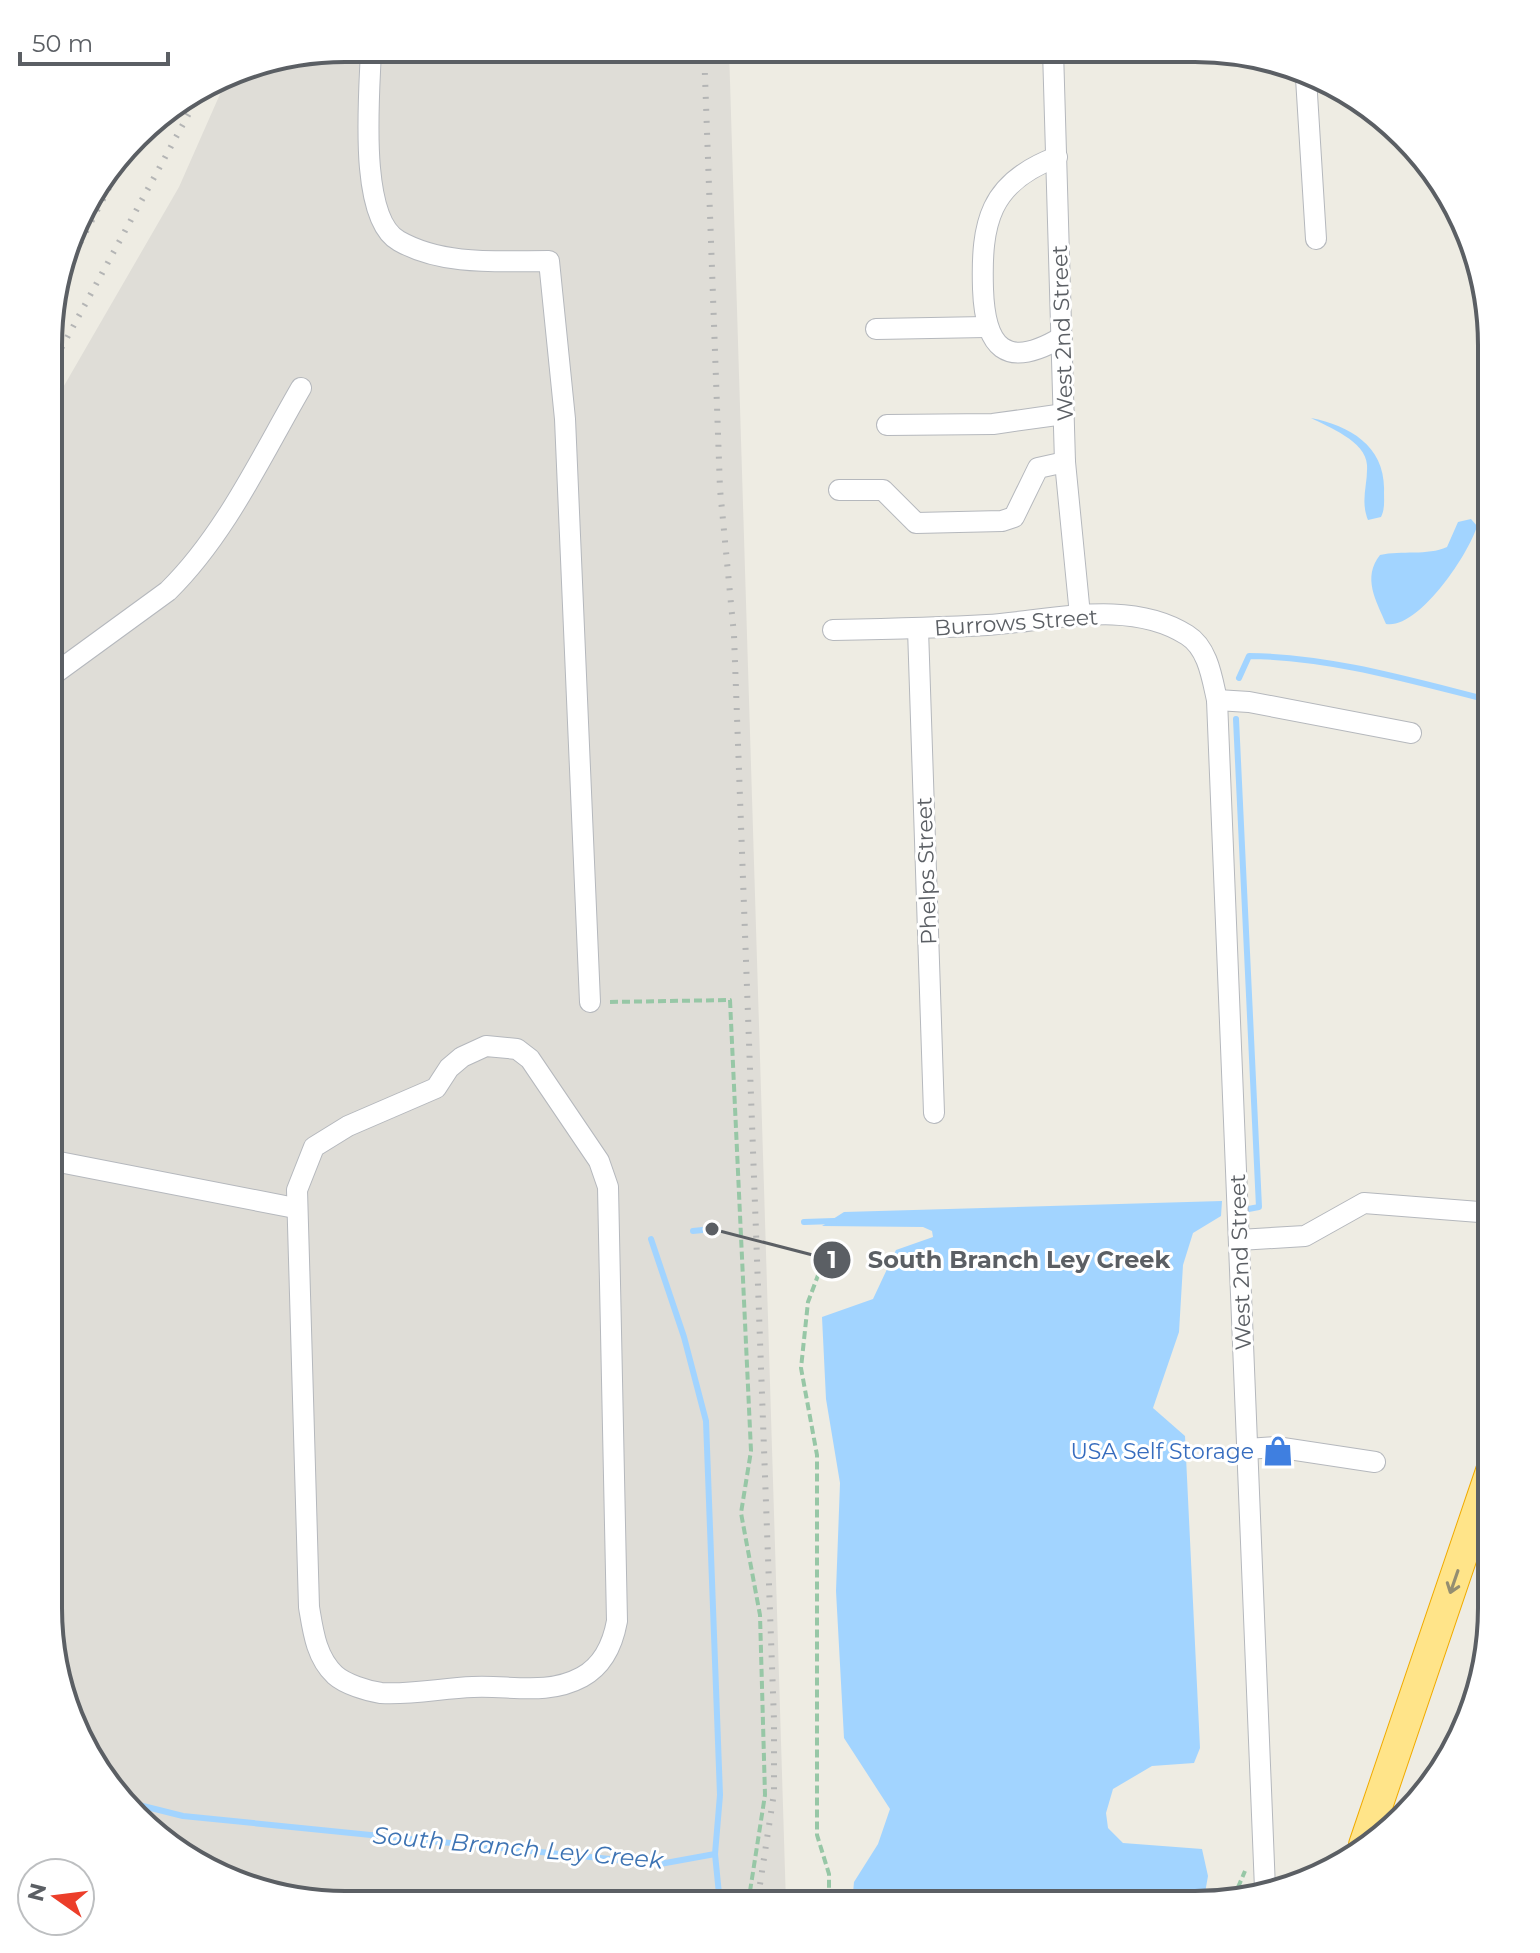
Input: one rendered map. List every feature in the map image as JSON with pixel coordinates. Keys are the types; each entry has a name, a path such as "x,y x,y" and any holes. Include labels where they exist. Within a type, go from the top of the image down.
{"highway":[{"path":"1369,1831 1477,1514"}],"street":[{"name":"West 2nd Street","path":"1053,62 1065,462 1080,615"},
{"path":"371,63 368,161 375,206 396,240 439,256 479,261 549,261 565,419 590,1002"},
{"path":"1306,85 1316,239"},
{"path":"1057,157 1017,176 994,207 981,242 986,327 1002,349 1023,353 1045,348 1062,337"},
{"path":"876,329 986,327"},
{"path":"62,668 168,591 185,574 219,530 301,388"},
{"path":"887,425 993,424 1064,414"},
{"path":"839,490 883,490 916,523 1002,521 1014,517 1038,468 1065,462"},
{"name":"Burrows Street","path":"833,630 918,629 1080,615 1147,620 1186,634 1194,641"},
{"name":"Phelps Street","path":"918,629 934,1113"},
{"name":"West 2nd Street","path":"1194,641 1209,664 1217,700 1265,1882"},
{"path":"1217,700 1249,702 1411,733"},
{"path":"486,1046 517,1049 530,1059 599,1161 608,1187 619,1590 613,1644 600,1662 583,1677 551,1687 521,1690 477,1686 378,1693 336,1676 323,1659 314,1638 309,1607 295,1208 302,1171 314,1147 348,1126 436,1088 449,1068 462,1057 486,1046"},
{"path":"62,1163 295,1208"},
{"path":"1239,1240 1305,1236 1364,1203 1477,1212"},
{"path":"1247,1449 1276,1447 1375,1462"}],"path":[{"path":"590,1002 730,1000 751,1451 741,1513 760,1615 764,1723 765,1795 750,1891"},
{"path":"823,1262 808,1302 801,1368 817,1455 817,1835 829,1874 829,1890"}],"shaded area":[{"path":"327,63 729,63 786,1890 345,1891 290,1886 220,1862 158,1821 132,1795 110,1765 91,1733 77,1699 64,1645 62,1608 62,389 179,187 222,90 290,67"}],"water":[{"path":"1311,418 1352,433 1372,451 1383,476 1384,505 1381,517 1368,520 1366,513 1365,456 1345,436"},
{"path":"1471,519 1477,526 1472,538 1440,588 1413,615 1399,623 1386,624 1371,581 1380,555 1447,547 1458,522"},
{"path":"1222,1201 1221,1216 1193,1233 1183,1265 1179,1332 1153,1408 1185,1436 1200,1748 1194,1763 1152,1766 1113,1789 1106,1813 1108,1828 1123,1843 1202,1849 1208,1876 1205,1890 853,1890 854,1882 878,1844 890,1809 844,1738 836,1591 840,1483 826,1399 822,1317 873,1299 896,1250 933,1237 932,1231 923,1227 822,1226 844,1212"}],"waterway":[{"name":"South Branch Ley Creek","path":"1239,678 1249,656 1280,657 1372,671 1478,697"},
{"name":"South Branch Ley Creek","path":"1236,719 1259,1207 1243,1210"},
{"name":"South Branch Ley Creek","path":"804,1222 834,1221"},
{"name":"South Branch Ley Creek","path":"693,1231 712,1229"},
{"name":"South Branch Ley Creek","path":"143,1806 183,1816 660,1864 715,1854 720,1795 706,1421 684,1337 651,1239"},
{"path":"715,1854 719,1891"}],"railway":[{"path":"704,63 720,489 734,635 774,1720 774,1793 759,1891"},
{"path":"62,347 192,107"},
{"path":"87,230 103,199"}],"place":[{"name":"South Branch Ley Creek","path":"712,1229"},
{"name":"USA Self Storage","path":"1278,1451"}]}
